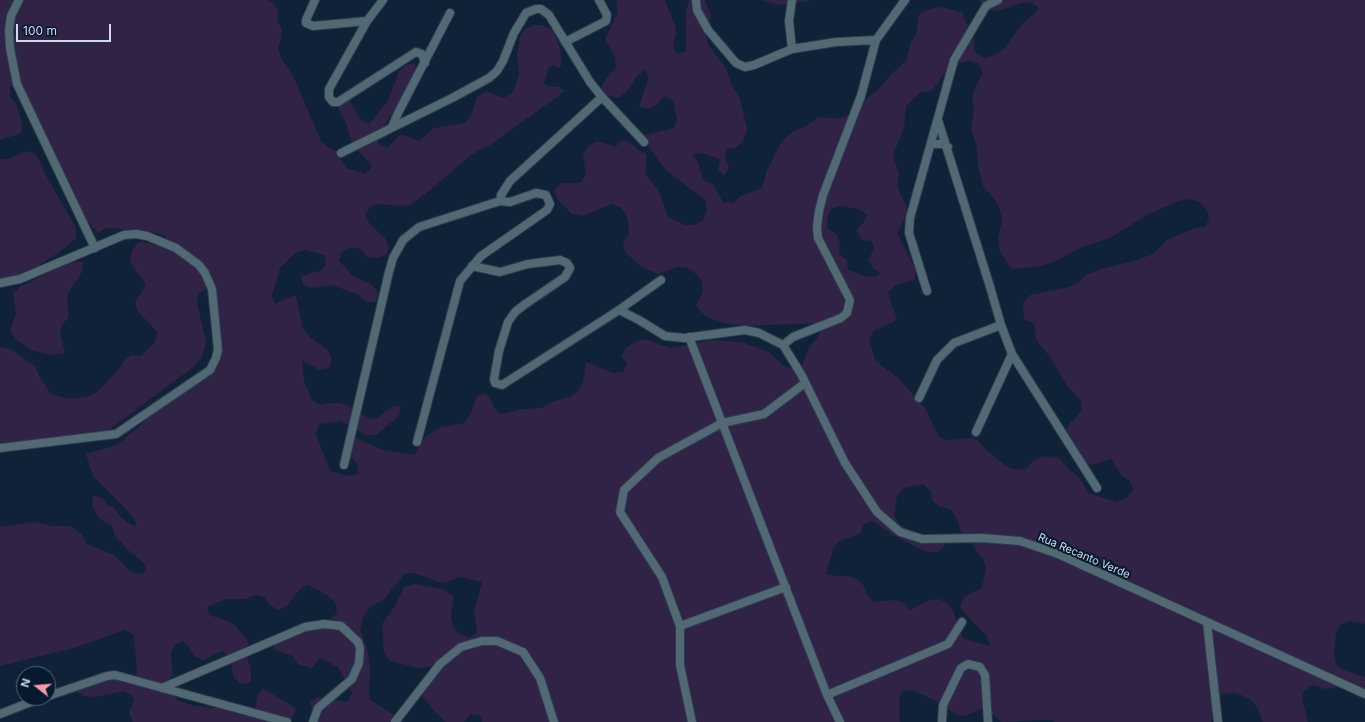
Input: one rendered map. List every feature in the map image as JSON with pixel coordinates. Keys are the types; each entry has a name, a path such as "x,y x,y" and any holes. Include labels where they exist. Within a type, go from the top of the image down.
{"street":[{"path":"19,0 11,16 9,31 10,48 18,84 95,248"},
{"path":"315,0 306,20 306,23 313,26 368,21"},
{"path":"383,0 368,21 329,89 328,94 333,102 338,102 416,52 422,54 425,63"},
{"path":"565,42 606,21 607,14 599,0"},
{"path":"696,0 697,10 702,21 737,64 745,67 754,65 792,49 836,42 876,40"},
{"path":"790,0 789,21 792,49"},
{"path":"619,310 665,336 689,337 745,330 759,333 783,344 793,337 841,318 847,313 850,308 850,300 847,292 822,249 816,227 823,195 861,96 876,40 905,0"},
{"path":"927,291 908,227 954,60 984,3 998,0"},
{"path":"341,153 454,98 489,78 497,71 514,33 526,13 536,8 545,11 590,82 644,142"},
{"path":"392,127 450,13"},
{"path":"500,201 500,195 510,181 602,97"},
{"path":"938,120 948,147 992,290 1000,325 1012,354 1097,488"},
{"path":"931,144 942,144 948,147"},
{"path":"344,465 389,272 397,249 410,233 419,227 500,201 510,202 536,192 546,195 550,204 547,210 480,256 460,281 417,442"},
{"path":"0,283 20,279 124,235 136,234 147,236 176,248 199,265 205,273 212,289 218,335 218,350 214,364 210,370 116,434 0,448"},
{"path":"472,266 500,272 528,264 560,260 567,263 570,268 565,277 515,312 508,322 504,332 495,372 494,381 499,385 505,384 619,310 661,280"},
{"path":"919,398 937,360 954,343 1000,325"},
{"path":"689,337 827,695 840,722"},
{"name":"Rua Recanto Verde","path":"783,344 806,383 845,463 877,512 900,532 922,539 982,538 1020,541 1058,554 1365,694"},
{"path":"976,432 1012,354"},
{"path":"692,722 680,665 680,626 662,577 620,512 624,490 658,458 722,423 764,414 806,383"},
{"path":"680,626 786,587"},
{"path":"827,695 948,644 962,622"},
{"path":"1207,623 1218,722"},
{"path":"162,688 305,627 324,624 342,626 358,642 360,648 358,663 352,679 318,708 313,722"},
{"path":"395,722 440,664 461,647 482,641 497,642 523,652 540,678 554,722"},
{"path":"942,722 942,705 961,668 968,664 980,667 985,675 988,722"},
{"path":"56,693 110,675 287,722"},
{"path":"1355,689 1365,687"},
{"path":"0,714 21,706"}],"shaded area":[{"path":"0,0 268,0 272,2 278,11 277,21 282,29 278,48 281,58 293,76 321,141 337,152 347,168 365,174 372,166 352,144 347,125 333,98 342,96 350,101 360,119 369,124 388,101 399,72 406,65 415,63 416,73 402,99 379,133 378,143 387,148 401,134 419,141 434,128 464,123 471,116 477,97 486,91 503,98 512,94 519,75 517,55 520,37 525,29 534,25 542,25 551,29 556,37 560,49 562,64 559,68 554,65 549,67 544,83 548,86 559,87 564,90 557,97 490,145 472,154 434,187 410,205 400,206 379,204 370,207 365,216 370,224 385,238 389,247 386,255 376,258 367,257 361,249 351,247 341,252 339,261 353,276 372,285 378,293 376,302 366,302 359,295 332,285 312,288 303,285 301,276 320,271 326,264 324,255 305,250 295,253 280,268 272,296 275,304 292,296 296,296 303,329 310,337 328,350 332,359 329,368 319,370 302,360 304,381 312,400 321,405 340,403 359,410 366,417 375,419 391,407 401,405 399,416 376,435 366,435 340,421 319,424 316,434 330,471 349,476 359,474 357,464 344,450 347,440 356,438 383,450 415,455 425,437 441,427 464,423 470,415 477,396 486,393 492,401 494,408 501,414 523,409 542,408 554,401 571,397 579,390 583,382 586,362 613,373 623,372 627,363 621,356 626,348 635,342 644,339 671,348 711,340 742,342 769,352 783,365 792,369 802,365 810,346 817,338 821,330 813,323 748,326 727,324 709,318 701,312 696,305 703,292 702,281 696,274 688,268 677,267 658,274 640,266 625,252 623,242 629,234 628,224 626,214 620,207 611,204 583,216 572,214 558,200 554,191 561,183 580,183 586,175 583,155 588,146 597,141 615,147 622,140 631,143 638,150 647,154 645,174 658,189 668,217 685,225 695,225 704,219 707,210 705,200 665,169 647,145 644,135 674,128 677,119 673,100 664,96 658,104 649,109 639,107 648,79 646,70 638,75 626,92 619,98 600,93 603,83 616,67 615,57 605,39 618,12 616,0 665,0 675,25 676,34 673,44 676,53 686,52 686,12 689,0 705,0 711,16 706,34 708,44 726,68 732,87 739,95 747,129 743,141 736,148 726,149 725,159 729,168 724,176 718,169 720,159 701,153 692,155 698,161 704,181 713,184 723,202 733,203 741,196 762,188 767,171 781,142 793,131 801,129 819,117 838,119 848,115 854,107 878,90 891,74 906,61 911,42 916,34 919,14 937,7 947,8 963,13 966,23 972,29 974,51 984,58 993,56 1002,51 1023,23 1039,9 1036,5 1028,2 998,11 990,10 978,0 1365,0 1365,624 1349,621 1340,625 1336,634 1334,654 1336,664 1343,670 1365,677 1365,694 1339,687 1325,689 1314,685 1304,690 1302,699 1308,722 1263,722 1258,709 1252,701 1244,696 1234,693 1223,694 1217,702 1211,722 1054,722 1053,720 1041,720 1001,722 992,714 982,709 964,716 955,714 938,702 912,690 902,691 899,700 900,722 482,722 481,716 471,714 464,722 446,722 435,712 422,696 424,686 439,672 438,663 429,667 419,668 390,661 384,653 382,624 395,606 404,587 415,584 445,590 454,597 451,617 453,627 460,634 469,638 477,632 474,612 482,582 461,577 442,583 414,573 404,574 385,598 368,609 363,618 360,630 367,648 370,668 369,699 402,722 317,722 310,703 317,697 348,702 352,693 338,667 320,658 312,668 298,664 292,656 274,649 272,639 299,628 308,622 329,620 337,613 335,602 327,595 309,585 300,589 288,605 278,610 270,605 264,597 255,595 246,599 225,599 207,607 209,615 228,621 236,626 248,642 248,662 251,667 251,682 242,684 234,678 230,658 222,651 203,660 194,656 190,648 183,641 174,645 171,654 173,675 165,684 177,700 195,706 224,709 244,716 254,716 257,697 262,688 296,708 293,717 288,722 133,722 129,712 134,700 131,695 124,691 95,697 85,696 76,692 76,683 93,679 96,675 132,685 137,676 134,635 125,630 77,647 0,666 0,527 34,522 53,526 71,526 82,535 87,544 114,555 129,570 137,574 146,572 144,563 128,550 115,536 112,526 104,522 97,515 92,506 93,496 103,498 108,506 114,507 118,514 127,522 135,526 137,524 127,510 93,476 86,454 114,446 123,440 206,368 216,350 212,308 207,289 198,293 197,303 206,342 200,360 192,368 117,424 99,436 5,448 0,454 0,347 10,349 35,366 39,376 51,394 69,399 90,396 99,390 131,355 141,356 155,342 157,332 138,311 135,302 146,285 130,261 132,251 138,242 160,244 166,236 157,233 136,233 118,228 107,228 98,233 85,219 77,199 25,97 19,89 10,86 10,96 16,104 22,123 22,133 0,140","holes":["969,61 979,64 983,73 974,90 972,100 974,109 971,129 977,147 978,166 983,186 996,201 1000,210 1002,220 998,239 999,249 1011,269 1036,267 1054,262 1082,247 1110,238 1147,215 1178,201 1190,199 1199,202 1206,209 1209,218 1205,227 1195,228 1167,240 1153,254 1134,261 1104,268 1086,275 1079,282 1069,287 1030,295 1023,302 1024,319 1035,324 1035,334 1038,343 1051,358 1066,384 1081,401 1082,411 1069,424 1066,433 1073,451 1073,458 1091,465 1111,459 1122,476 1130,481 1133,490 1126,498 1116,502 1089,493 1078,476 1069,470 1059,458 1043,456 1033,461 1027,468 1017,470 1007,467 984,448 978,440 969,438 948,440 939,437 925,408 899,379 875,360 869,339 874,330 892,323 898,317 896,317 888,292 895,285 914,280 916,270 897,233 907,215 906,206 897,186 899,175 893,155 904,128 906,106 921,92 932,91 943,75 953,71 960,63","840,206 859,209 868,215 856,230 862,240 872,241 874,250 868,259 873,268 880,273 877,276 867,277 848,270 847,260 839,254 840,244 837,234 828,229 827,218 831,209","923,484 931,491 932,500 940,507 950,509 956,517 963,537 971,543 983,559 986,568 982,588 964,597 960,606 966,615 987,636 990,646 964,639 959,630 954,612 948,604 939,599 929,600 910,610 903,602 894,600 874,602 867,595 864,586 857,579 848,576 826,574 834,546 842,540 861,533 864,524 873,521 891,534 928,552 938,552 945,545 938,538 908,529 899,524 894,516 897,496 904,488"]},
{"path":"759,0 812,0 780,5"},
{"path":"26,151 35,154 41,162 44,172 76,228 76,238 61,251 35,268 0,282 0,159 8,159"},
{"path":"73,261 83,262 82,272 71,288 67,297 69,317 62,325 60,334 65,352 62,354 53,355 33,351 16,339 10,331 16,313 13,294 20,286"}]}
